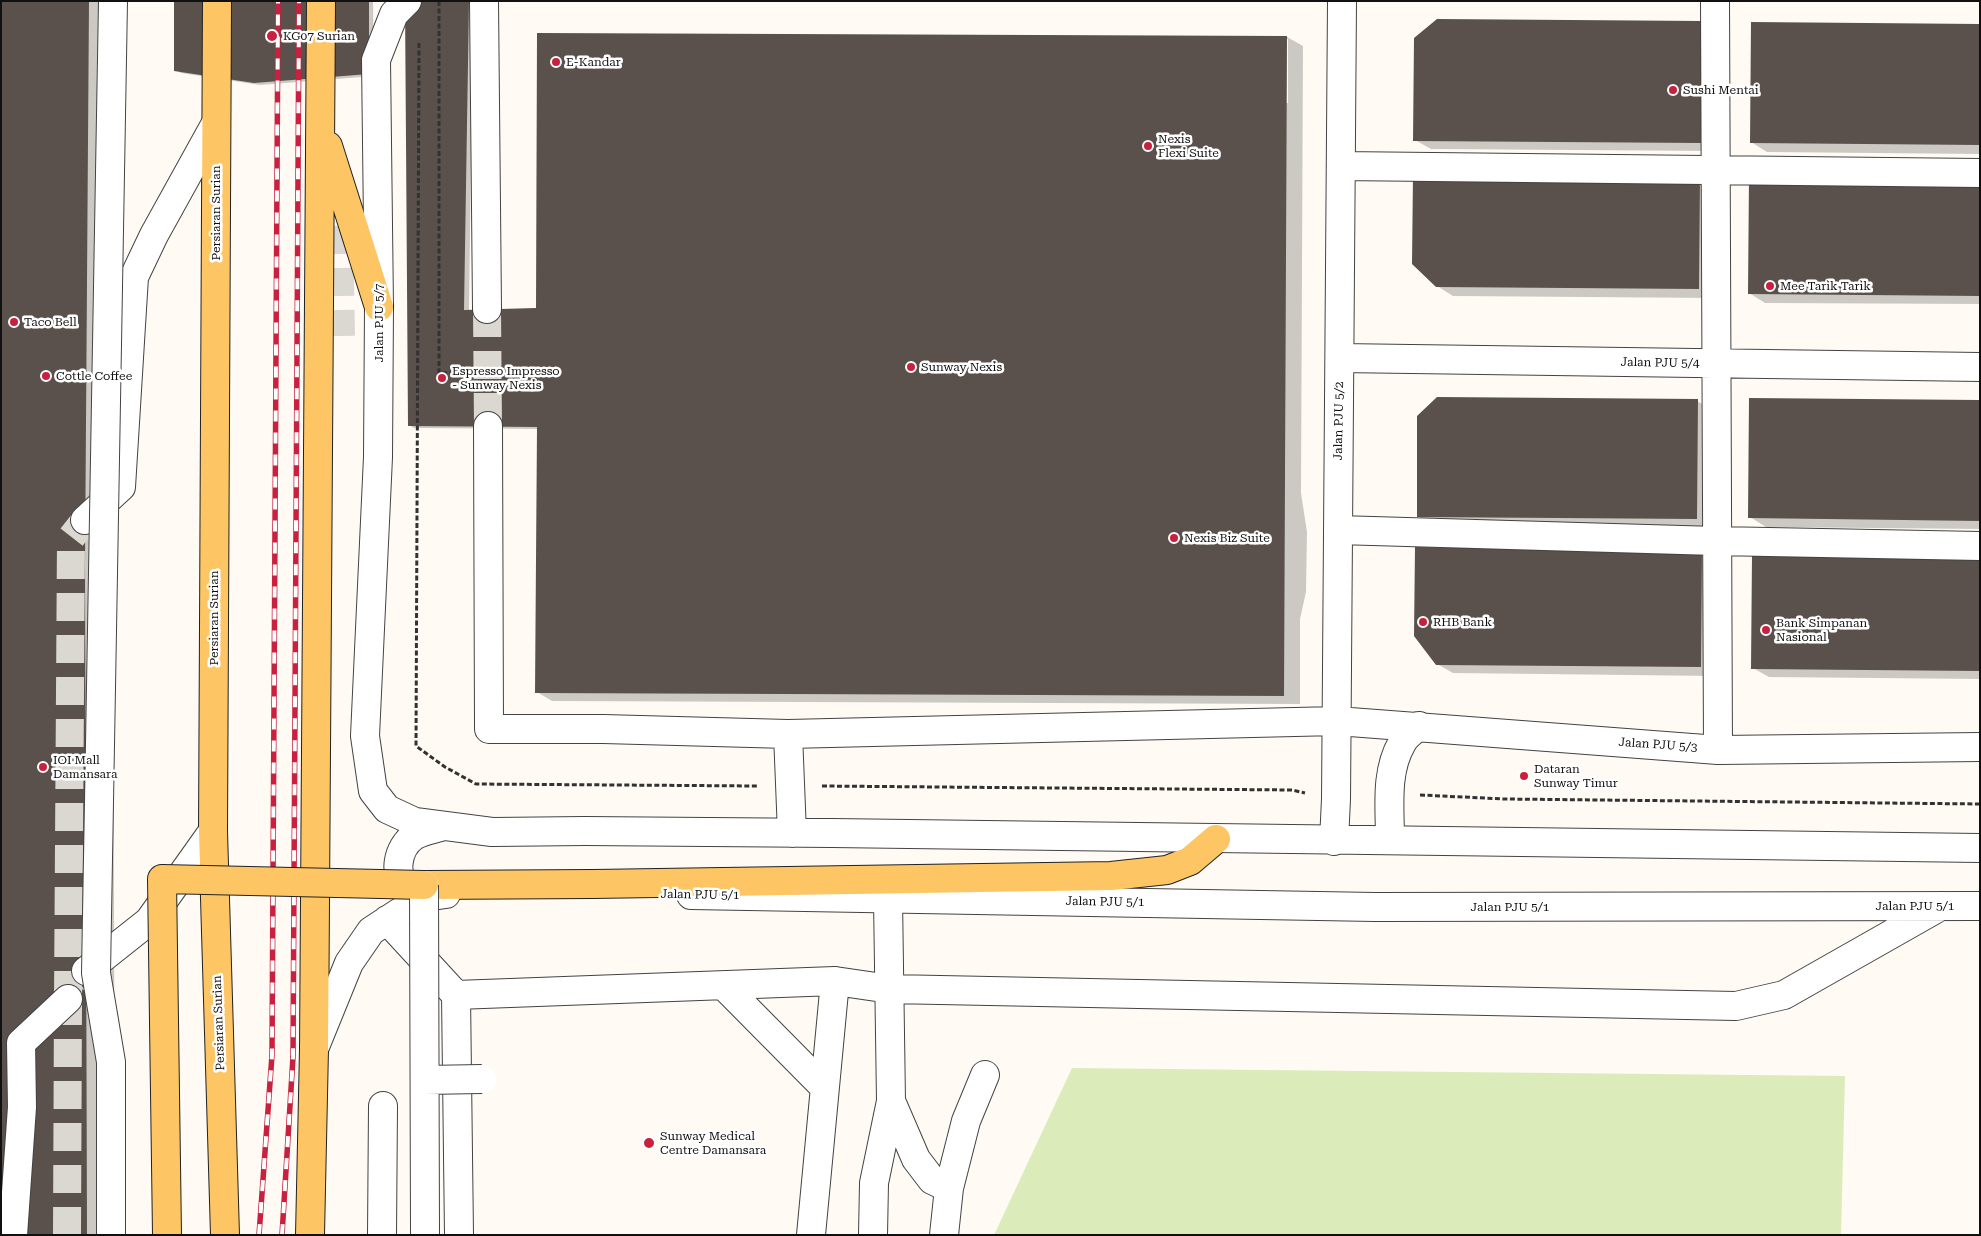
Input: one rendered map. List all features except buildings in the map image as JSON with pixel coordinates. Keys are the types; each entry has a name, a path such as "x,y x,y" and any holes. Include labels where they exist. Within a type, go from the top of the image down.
{"main road":[{"name":"Persiaran Surian","path":"217,1 213,831 225,1235"},
{"path":"310,1235 314,1049 321,1"},
{"path":"320,121 379,307"},
{"path":"167,1235 162,880 428,891 593,884 1111,876 1167,870 1190,861 1216,839"}],"street":[{"path":"111,1235 110,1062 96,973 113,1"},
{"name":"Jalan PJU 5/7","path":"407,1 394,14 376,60 379,307 378,457 365,736 373,791 388,809 415,822 492,832 585,831 792,834"},
{"path":"484,1 487,309"},
{"name":"Jalan PJU 5/2","path":"1334,841 1336,799 1342,1"},
{"path":"1715,1 1718,750"},
{"path":"320,121 339,226"},
{"path":"85,520 121,487 134,277 154,235 216,124"},
{"path":"1341,166 1980,173"},
{"name":"Jalan PJU 5/4","path":"1340,358 1980,367"},
{"name":"Jalan PJU 5/3","path":"488,426 489,729 603,729 788,734 1336,722 1419,726 1718,750 1980,747"},
{"path":"1338,530 1716,542 1980,546"},
{"path":"1390,840 1392,766 1402,741 1419,726"},
{"path":"788,734 792,834 1980,848"},
{"path":"425,1235 428,891 410,890 401,880 398,864 403,848 415,836 444,826"},
{"path":"86,971 149,922 213,831"},
{"name":"Jalan PJU 5/1","path":"314,1049 349,963 371,931 428,891 1375,907 1980,906"},
{"path":"873,1235 874,1183 891,1101 888,899"},
{"path":"456,995 835,981 890,989 1736,1006 1784,995 1941,906"},
{"path":"387,920 456,995 459,1235"},
{"path":"811,1235 835,981"},
{"path":"724,986 824,1087"},
{"path":"13,1235 22,1107 21,1043 68,999"},
{"path":"944,1235 949,1188 966,1121 985,1075"},
{"path":"426,1080 482,1080"},
{"path":"891,1101 916,1159 932,1180 949,1188"},
{"path":"382,1235 383,1106"}],"path":[{"path":"439,1 439,372 536,370"},
{"path":"419,35 416,746 445,767 476,784 1292,790 1336,799"},
{"path":"1390,793 1505,799 1980,804"}],"green space":[{"path":"1072,1068 1845,1076 1841,1235 994,1235"}],"tunnel":[{"path":"339,226 341,336"},
{"path":"487,309 488,426"},
{"path":"68,999 71,538 85,520"},
{"path":"67,1235 68,999 78,984"}],"railway":[{"path":"259,1235 272,1055 278,1"},
{"path":"282,1235 293,1057 299,1"}],"place":[{"name":"KG07 Surian","path":"272,36"},
{"name":"E-Kandar","path":"556,62"},
{"name":"Sushi Mentai","path":"1673,90"},
{"name":"Nexis Flexi Suite","path":"1148,146"},
{"name":"Mee Tarik Tarik","path":"1770,286"},
{"name":"Taco Bell","path":"14,322"},
{"name":"Sunway Nexis","path":"911,367"},
{"name":"Cottle Coffee","path":"46,376"},
{"name":"Espresso Impresso - Sunway Nexis","path":"442,378"},
{"name":"Nexis Biz Suite","path":"1174,538"},
{"name":"RHB Bank","path":"1423,622"},
{"name":"Bank Simpanan Nasional","path":"1766,630"},
{"name":"IOI Mall Damansara","path":"43,767"},
{"name":"Dataran Sunway Timur","path":"1524,776"},
{"name":"Sunway Medical Centre Damansara","path":"649,1143"}]}
